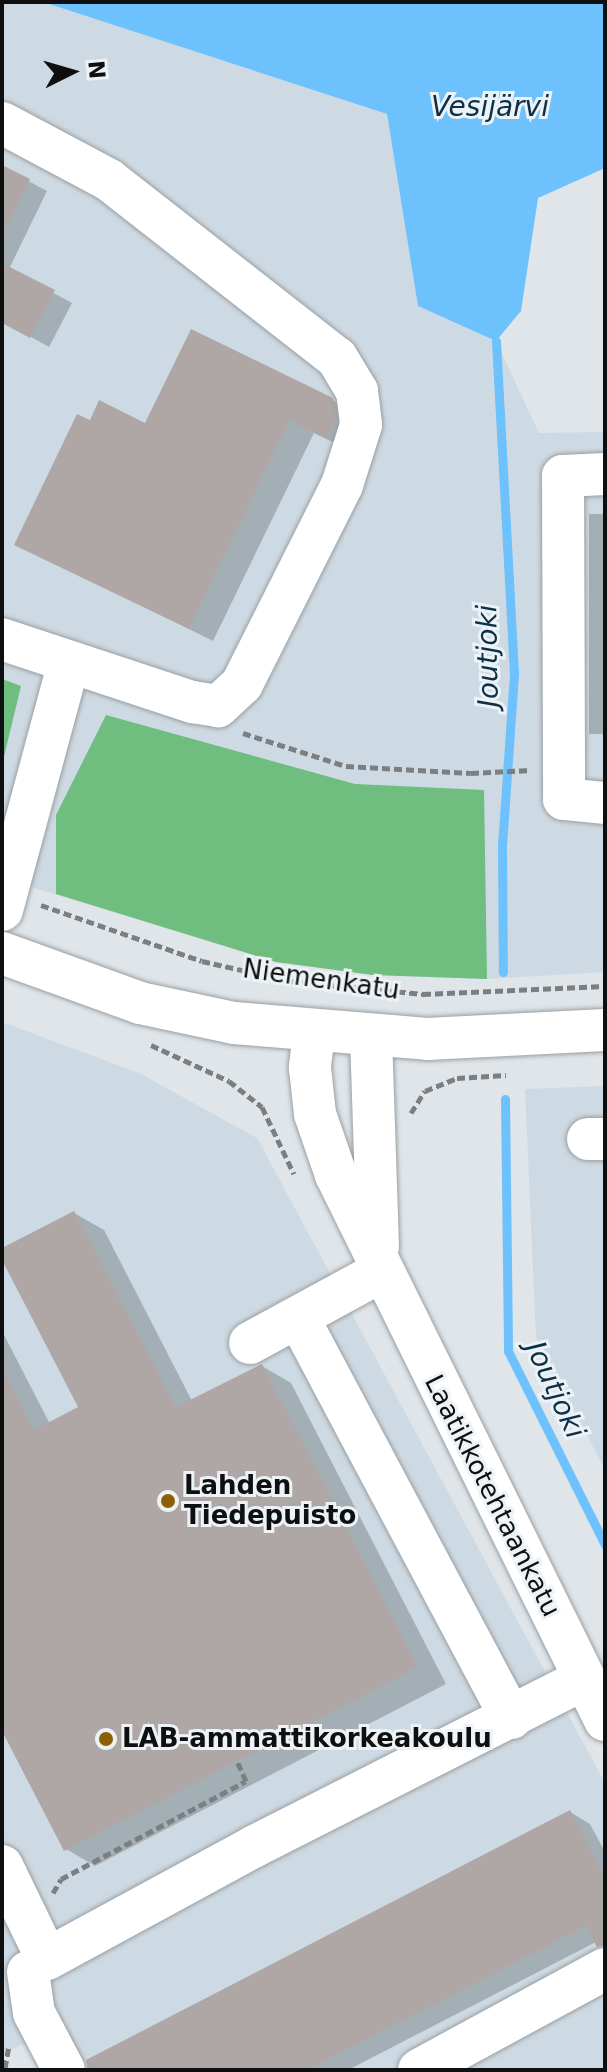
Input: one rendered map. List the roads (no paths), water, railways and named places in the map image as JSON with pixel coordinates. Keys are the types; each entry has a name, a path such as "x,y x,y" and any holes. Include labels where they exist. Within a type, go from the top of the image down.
{"street":[{"path":"2,123 109,180 337,358 357,391 361,425 342,485 242,684 218,706 2,639"},
{"path":"605,474 563,476 564,799 605,803"},
{"path":"5,902 69,662"},
{"name":"Niemenkatu","path":"2,953 140,1003 314,1033 427,1039 605,1030"},
{"name":"Laatikkotehtaankatu","path":"314,1033 310,1068 315,1114 380,1272 605,1720"},
{"name":"Laatikkotehtaankatu","path":"371,1036 380,1272"},
{"path":"250,1343 299,1319 380,1272"},
{"path":"299,1319 511,1718"},
{"path":"2,1866 47,1959 255,1846 584,1679"},
{"path":"419,2070 605,1969"},
{"path":"28,1972 34,2013 64,2070"}],"water":[{"name":"Vesijärvi","path":"43,2 605,2 605,168 538,198 521,311 496,341 418,306 387,114"}],"waterway":[{"name":"Joutjoki","path":"496,341 514,674 502,844 503,972"},
{"name":"Joutjoki","path":"505,1099 508,1351 605,1545"}],"place":[{"name":"Lahden Tiedepuisto","path":"168,1501"},
{"name":"LAB-ammattikorkeakoulu","path":"106,1739"}]}
